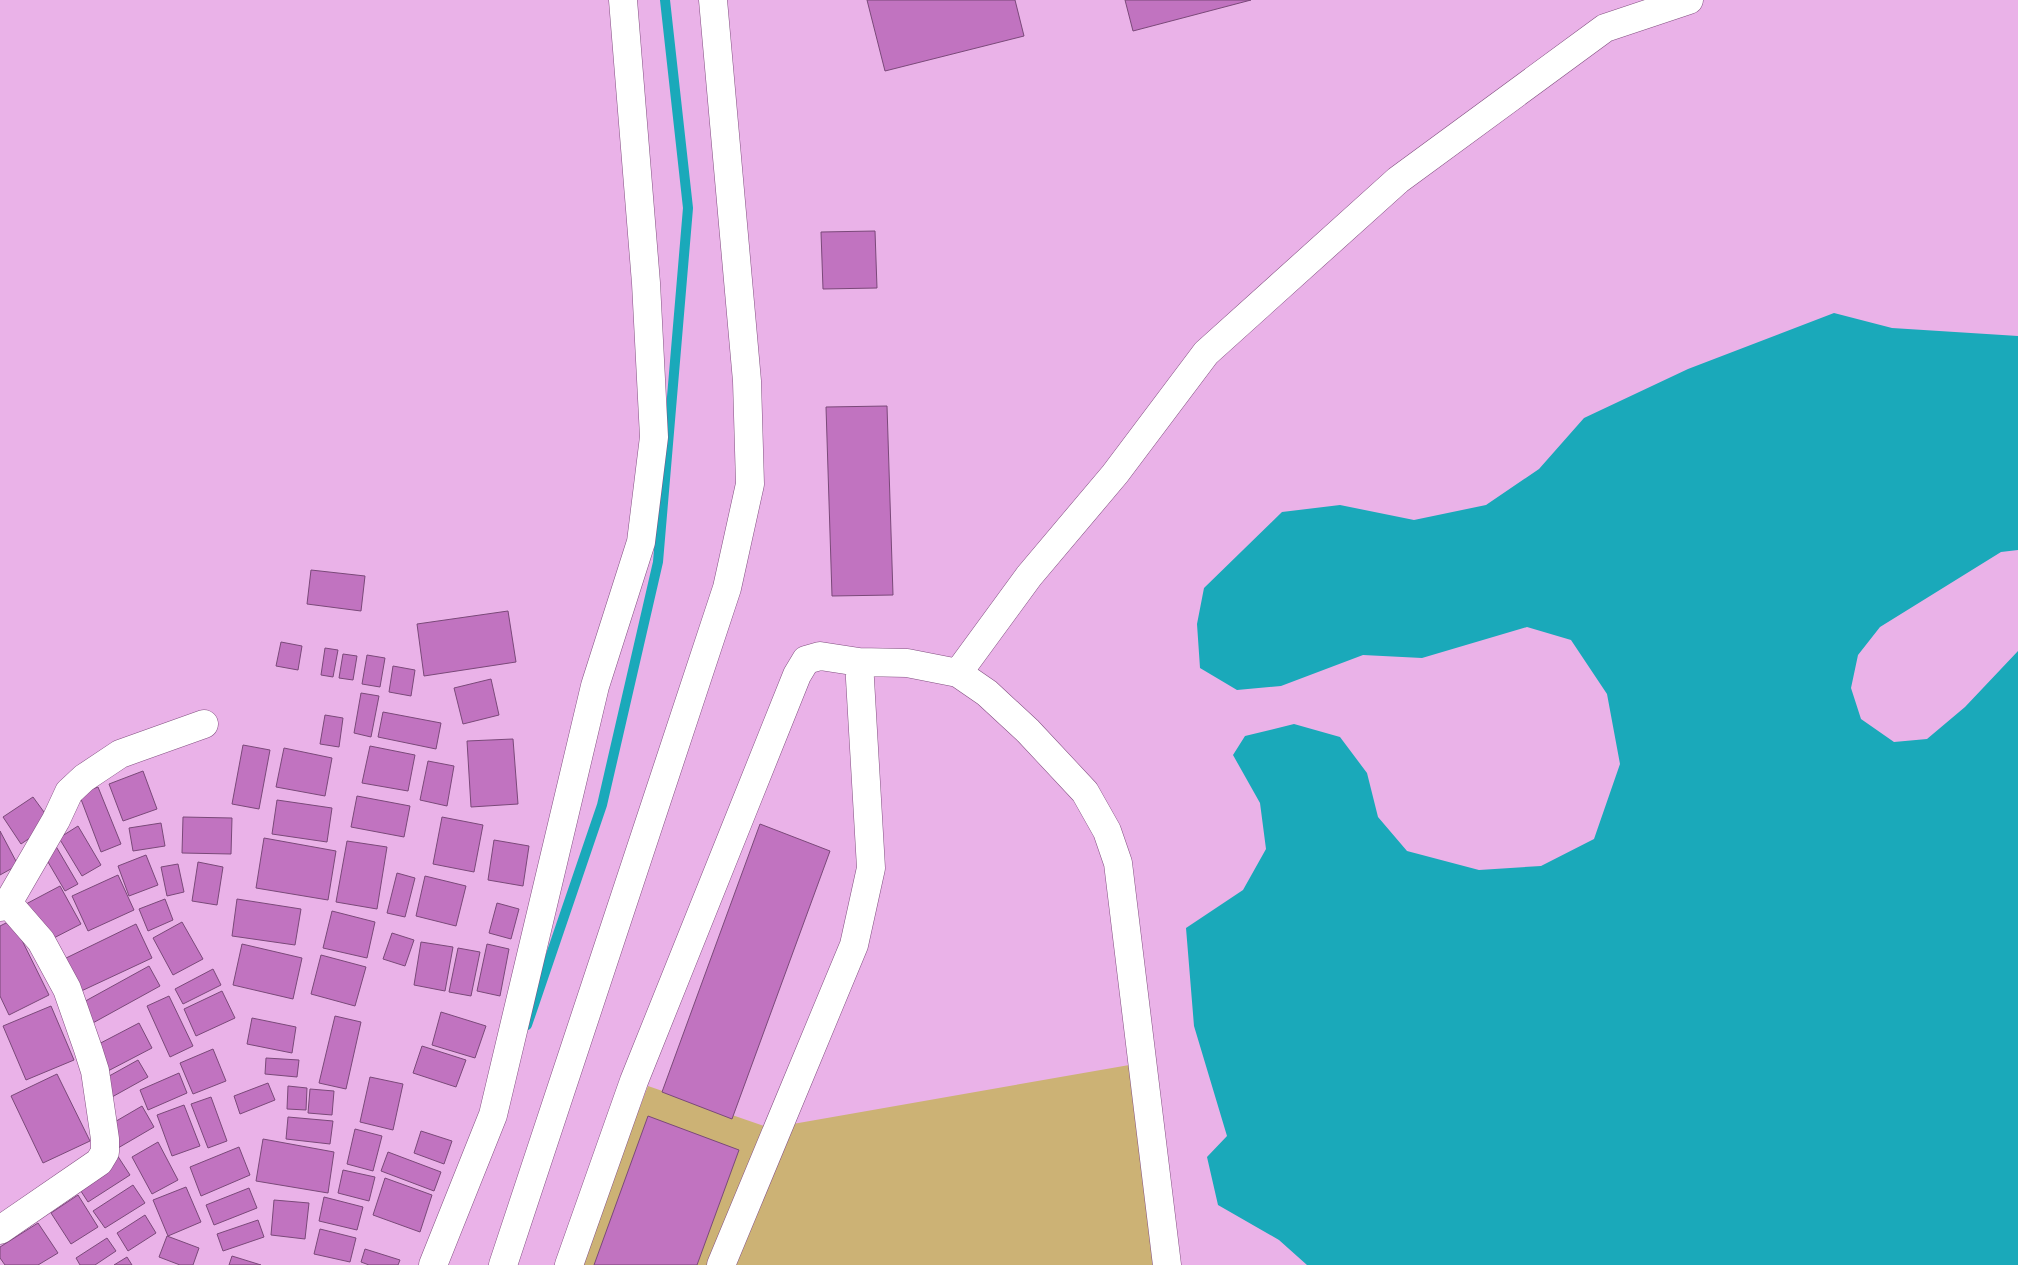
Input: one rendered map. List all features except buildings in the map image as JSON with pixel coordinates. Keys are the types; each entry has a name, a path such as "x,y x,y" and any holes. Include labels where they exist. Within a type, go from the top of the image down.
{"street":[{"path":"433,1265 493,1115 596,686 641,542 654,437 646,283 623,0"},
{"path":"504,1265 727,588 750,484 747,381 713,0"},
{"path":"958,674 1030,576 1116,474 1206,353 1398,180 1605,28 1689,0"},
{"path":"569,1265 634,1081 797,675 806,660 820,656 859,662 907,663 958,674 987,693 1028,731 1085,792 1107,831 1118,863 1167,1265"},
{"path":"721,1265 854,945 871,868 859,662"},
{"path":"0,1230 99,1162 105,1152 105,1139 95,1071 67,989 40,941 4,905 56,820 69,792 84,778 120,754 204,724"}],"shaded area":[{"path":"1834,313 1892,328 2018,336 2018,550 2001,552 1880,627 1858,655 1851,688 1861,719 1894,742 1927,739 1965,707 2018,651 2018,1265 1307,1265 1279,1240 1218,1205 1207,1157 1227,1136 1194,1026 1186,928 1243,890 1266,849 1260,803 1233,755 1245,736 1294,724 1340,737 1367,773 1378,817 1407,851 1479,870 1541,866 1594,839 1620,764 1607,694 1571,640 1527,627 1422,658 1363,655 1281,686 1237,690 1200,668 1197,624 1204,588 1282,512 1340,505 1414,520 1486,505 1539,469 1584,418 1688,369"},
{"path":"1135,1064 1156,1265 579,1265 648,1086 770,1128"}],"waterway":[{"path":"527,1025 602,805 658,562 688,208 665,0"}]}
